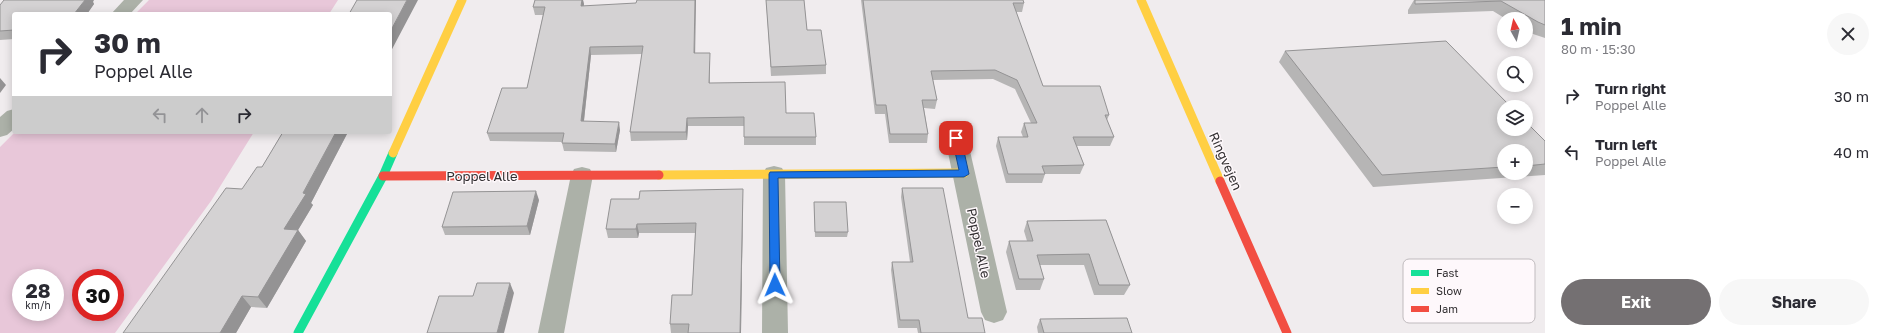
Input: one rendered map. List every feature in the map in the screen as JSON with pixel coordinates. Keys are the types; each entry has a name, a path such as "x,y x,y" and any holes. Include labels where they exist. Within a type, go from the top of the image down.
{"street":[{"path":"122,12 134,0"},
{"path":"298,333 382,176 462,0"},
{"name":"Ringvejen","path":"1141,0 1287,333"},
{"path":"0,130 12,118"},
{"name":"Poppel Alle","path":"956,138 994,312"},
{"path":"774,174 775,333"},
{"name":"Poppel Alle","path":"382,176 964,174"},
{"path":"551,333 582,175"}],"shaded area":[{"path":"149,0 338,0 330,12 137,12"},
{"path":"13,134 253,134 211,201 124,321 124,269 72,269 72,321 124,321 115,333 0,333 0,147"}],"building":[{"path":"4,0 85,0 76,12 12,12 12,30 0,31 0,5"},
{"path":"357,0 407,0 392,28 392,12 350,12"},
{"path":"535,0 582,0 581,6 636,3 637,0 695,0 694,53 710,53 709,83 785,82 786,113 814,113 816,137 744,137 744,117 687,118 686,132 630,132 643,46 590,47 581,121 619,122 615,144 562,143 564,133 487,133 502,88 527,88 545,7 533,7"},
{"path":"766,0 804,0 807,30 821,30 826,65 771,67"},
{"path":"863,0 1023,0 1024,3 1013,3 1043,86 1100,86 1109,115 1105,115 1114,137 1073,137 1084,165 1042,166 1045,174 1008,174 998,137 1028,137 1024,123 1037,123 1017,80 995,70 931,71 937,100 922,100 928,134 890,134 886,105 876,105"},
{"path":"1415,0 1545,0 1545,25 1533,19 1533,12 1520,12 1501,1 1415,4"},
{"path":"1446,41 1504,100 1497,100 1497,136 1533,136 1533,129 1545,141 1545,164 1533,165 1533,144 1497,144 1497,167 1382,175 1285,51"},
{"path":"282,134 335,134 303,193 306,194 284,229 298,230 258,297 242,296 220,333 123,333 226,188 242,189 257,167 262,167"},
{"path":"902,188 943,188 968,318 982,318 985,333 921,333 919,320 900,320 892,262 913,262"},
{"path":"743,189 740,333 688,333 689,324 670,324 672,295 692,295 696,223 637,224 636,229 606,229 611,199 639,199 640,191"},
{"path":"536,191 527,226 442,227 453,192"},
{"path":"814,202 846,202 848,232 815,232"},
{"path":"1106,220 1130,285 1099,285 1089,254 1037,255 1044,279 1019,279 1009,241 1033,241 1027,221"},
{"path":"477,283 510,283 497,333 427,333 439,296 473,296"},
{"path":"1127,318 1132,333 1044,333 1040,319"}],"traffic: fast":[{"path":"298,333 383,176 393,153"}],"traffic: slow":[{"path":"393,153 462,0"},
{"path":"1141,0 1220,181"},
{"path":"659,175 964,173"}],"traffic: jam":[{"path":"383,176 659,175"},
{"path":"1220,181 1287,333"}],"route":[{"path":"775,285 774,174 964,174 956,138"}]}
